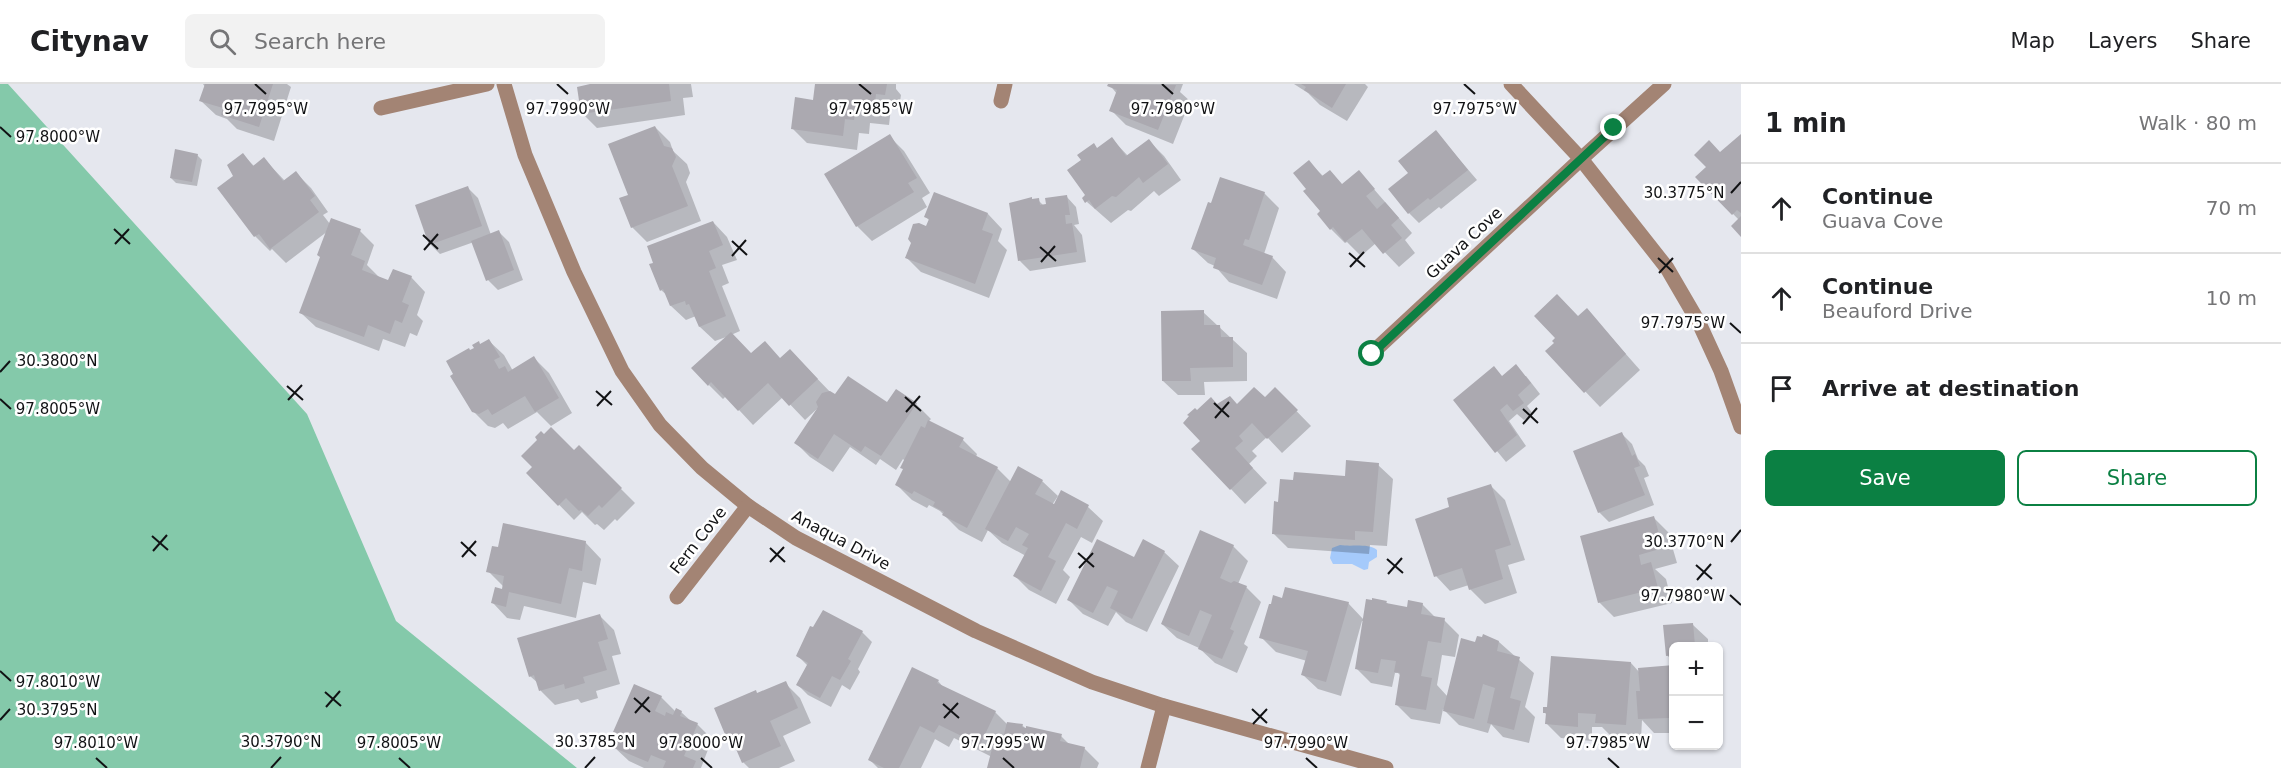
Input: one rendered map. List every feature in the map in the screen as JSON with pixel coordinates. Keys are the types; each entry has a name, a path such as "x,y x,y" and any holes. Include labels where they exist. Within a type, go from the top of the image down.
{"street":[{"path":"381,108 488,84"},
{"name":"Anaqua Drive","path":"504,84 529,166 574,273 622,371 660,425 702,468 748,506 796,538 976,631 1092,682 1164,705 1386,768"},
{"path":"1001,101 1005,84"},
{"path":"1511,84 1581,159 1667,268 1699,323 1717,361 1741,427"},
{"name":"Guava Cove","path":"1372,354 1664,84"},
{"name":"Fern Cove","path":"677,597 748,506"},
{"path":"1148,768 1164,705"}],"green space":[{"path":"0,84 8,84 307,414 396,621 577,768 0,768"}],"water":[{"path":"1340,545 1373,548 1377,550 1377,557 1369,562 1368,569 1364,570 1352,564 1333,564 1330,558 1332,548"}],"building":[{"path":"205,84 273,84 259,127 221,115 223,108 199,101"},
{"path":"590,84 669,84 671,101 581,114 577,87"},
{"path":"815,84 887,84 885,95 876,94 874,111 856,109 854,120 845,119 843,136 791,129 795,97 813,100"},
{"path":"1108,84 1176,85 1158,130 1109,111 1117,90 1107,86"},
{"path":"1301,84 1346,84 1332,108 1304,90 1306,87"},
{"path":"655,126 664,146 672,148 676,157 672,166 688,206 631,228 619,198 628,195 608,144"},
{"path":"1436,130 1468,170 1408,214 1388,189 1408,173 1398,161"},
{"path":"890,134 917,178 908,183 914,192 856,227 824,174"},
{"path":"1741,134 1741,213 1737,210 1732,215 1695,177 1706,167 1694,155 1709,140 1720,152"},
{"path":"1112,137 1126,156 1149,139 1168,164 1143,183 1139,177 1116,197 1112,196 1095,209 1089,200 1085,203 1082,198 1085,195 1067,170 1081,160 1077,155 1094,143 1097,148"},
{"path":"175,149 198,154 192,182 170,178"},
{"path":"243,153 253,166 264,157 283,181 296,171 315,196 310,200 319,212 270,249 259,234 254,237 217,188 233,176 227,165"},
{"path":"1309,160 1322,176 1330,170 1342,184 1359,170 1375,189 1366,196 1377,209 1385,202 1399,218 1391,225 1402,238 1383,254 1362,229 1345,242 1333,227 1330,230 1317,214 1320,211 1303,191 1306,189 1293,173"},
{"path":"1220,177 1265,192 1249,240 1245,239 1243,245 1273,256 1262,285 1213,268 1216,258 1191,249"},
{"path":"468,186 482,226 429,245 415,205"},
{"path":"934,192 988,213 982,230 993,234 975,284 905,258 911,243 908,239 913,224 919,223 926,226 929,219 924,217"},
{"path":"1067,195 1070,215 1065,215 1066,224 1072,223 1077,252 1018,261 1009,203 1032,197 1032,199 1039,198 1040,205 1046,204 1045,198"},
{"path":"1741,216 1741,237 1731,226"},
{"path":"331,218 361,229 351,255 365,261 362,270 388,280 393,269 412,276 402,302 409,305 402,323 395,320 390,334 368,325 364,337 299,313 320,257 317,255"},
{"path":"713,221 723,245 709,251 716,268 709,271 726,316 699,327 689,304 686,305 685,301 670,306 663,289 660,291 649,264 653,263 647,246"},
{"path":"499,230 514,270 486,281 471,241"},
{"path":"1557,294 1578,316 1587,308 1626,354 1584,393 1545,351 1554,343 1552,341 1555,338 1534,316"},
{"path":"1204,310 1204,325 1220,325 1221,337 1233,337 1233,367 1190,368 1191,381 1162,381 1161,311"},
{"path":"731,332 751,353 765,341 780,358 790,349 818,379 789,406 768,383 738,411 711,382 708,386 691,368"},
{"path":"489,339 500,357 494,360 499,369 505,366 508,372 534,356 559,398 535,412 525,396 492,415 488,409 479,414 472,412 450,376 453,374 446,361 469,348 470,350 474,348 472,345 479,341 480,344"},
{"path":"1516,364 1531,383 1518,395 1524,403 1513,411 1507,404 1500,410 1517,435 1495,453 1453,400 1494,366 1502,376"},
{"path":"848,376 887,402 896,389 917,403 881,456 865,446 861,452 834,434 818,459 794,443 818,407 816,402 822,393 830,391 835,394"},
{"path":"1254,387 1265,397 1275,387 1298,410 1267,439 1252,423 1239,436 1243,441 1235,448 1253,468 1230,490 1191,449 1200,441 1183,423 1189,416 1187,415 1195,408 1197,410 1211,397 1217,404 1230,396 1237,404"},
{"path":"928,420 964,438 959,447 998,467 967,528 942,515 944,512 933,506 935,502 914,491 912,494 895,485 903,469 900,468 921,426 925,428"},
{"path":"551,427 574,450 579,445 622,488 602,508 599,505 588,516 581,510 579,511 566,498 558,506 526,473 532,467 521,456 537,440 535,437 541,431 544,434"},
{"path":"1622,432 1632,456 1635,454 1640,466 1634,468 1645,495 1598,513 1573,451"},
{"path":"1346,460 1379,463 1373,532 1355,531 1355,540 1272,534 1274,501 1278,502 1280,479 1293,480 1294,472 1345,476"},
{"path":"1018,466 1043,480 1035,494 1054,504 1061,490 1089,505 1077,529 1066,523 1048,557 1056,561 1041,591 1013,576 1028,548 1022,545 1029,534 1016,527 1008,541 985,529"},
{"path":"1491,484 1511,545 1495,550 1503,579 1469,590 1462,568 1434,577 1415,519 1449,507 1447,498"},
{"path":"1654,516 1663,548 1639,555 1641,565 1651,562 1658,588 1598,603 1580,536"},
{"path":"503,523 586,541 582,571 569,568 561,604 509,592 506,607 491,603 495,587 502,589 504,576 486,572 492,546 498,547"},
{"path":"1200,530 1234,545 1220,578 1247,586 1230,629 1234,631 1222,659 1198,649 1212,615 1200,610 1189,636 1161,624"},
{"path":"1097,539 1134,557 1143,539 1165,551 1132,619 1110,608 1118,591 1107,586 1093,613 1067,600"},
{"path":"1285,587 1349,602 1326,682 1301,675 1308,651 1259,638 1273,595 1282,598"},
{"path":"1372,598 1407,607 1408,600 1423,603 1421,614 1445,618 1441,643 1428,641 1421,676 1432,678 1426,710 1395,705 1400,673 1394,672 1396,661 1381,659 1378,673 1355,669 1366,599 1372,600"},
{"path":"823,610 863,631 848,659 851,661 840,680 832,676 820,698 796,685 808,663 796,656 810,626 813,627"},
{"path":"600,614 608,639 598,642 607,670 583,677 585,683 565,689 564,684 539,691 534,675 529,677 517,638"},
{"path":"1693,623 1695,642 1669,642 1669,656 1666,656 1663,625"},
{"path":"1483,634 1499,641 1497,651 1520,657 1510,698 1521,701 1514,730 1487,723 1495,688 1483,684 1474,719 1443,711 1461,638 1475,642 1477,636 1482,637"},
{"path":"1551,656 1631,662 1626,725 1595,723 1596,714 1578,713 1578,727 1545,724 1546,713 1543,713 1543,707 1547,707"},
{"path":"1669,665 1669,718 1638,719 1636,691 1640,691 1638,668"},
{"path":"912,667 939,680 937,683 996,711 980,745 939,725 934,733 920,726 899,768 884,768 868,760"},
{"path":"786,681 798,708 770,721 781,746 742,763 733,742 729,744 714,708 756,690 757,693"},
{"path":"634,684 662,696 655,711 665,716 666,712 673,715 676,708 682,711 680,716 698,723 684,756 696,761 693,768 663,768 666,761 651,755 648,762 612,747 618,734 613,732"},
{"path":"1007,722 1023,724 1022,727 1026,728 1026,726 1062,734 1060,741 1085,747 1080,768 987,768 994,741 1002,743"}],"route":[{"path":"1372,354 1614,128"}]}
